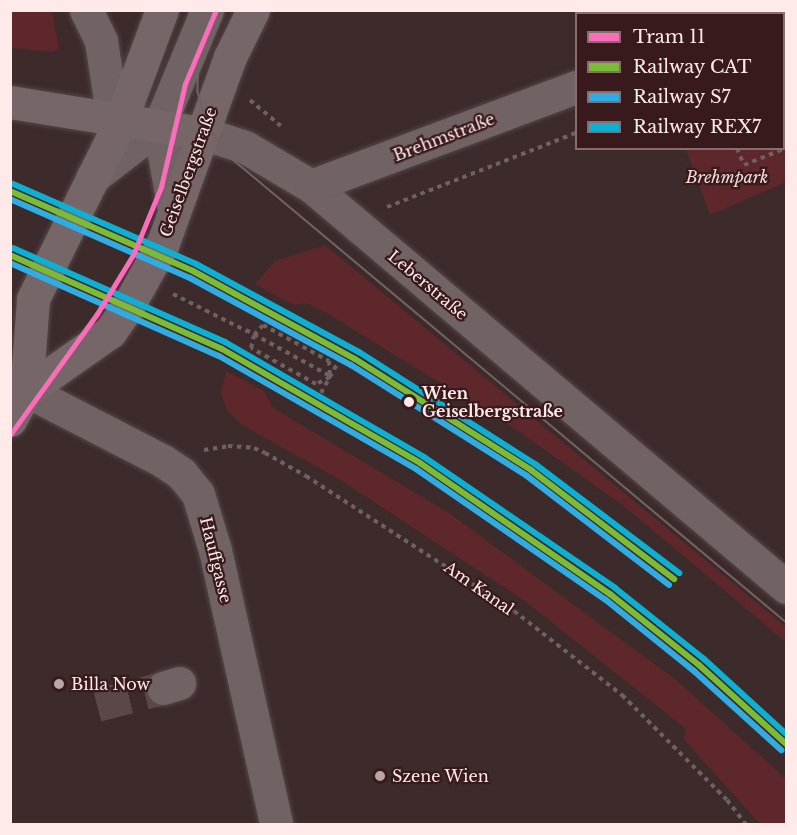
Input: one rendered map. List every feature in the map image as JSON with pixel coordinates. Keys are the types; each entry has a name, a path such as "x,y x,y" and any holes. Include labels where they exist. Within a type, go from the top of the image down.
{"main road":[{"name":"Geiselbergstraße","path":"10,420 33,298 92,178 162,10"},
{"name":"Geiselbergstraße","path":"18,386 110,332 162,243 230,57 253,10"},
{"name":"Leberstraße","path":"10,102 202,133"}],"street":[{"path":"86,10 100,41 117,120"},
{"path":"92,178 159,126 207,10"},
{"name":"Brehmstraße","path":"311,186 575,87"},
{"path":"159,126 174,210"},
{"name":"Leberstraße","path":"202,133 245,147 311,186 786,588"},
{"name":"Hauffgasse","path":"18,386 163,461 189,481 206,516 276,825"}],"path":[{"path":"247,98 289,133"},
{"path":"386,215 388,205 575,133"},
{"path":"738,150 744,165 781,150"},
{"path":"173,294 254,334"},
{"path":"263,325 329,361 330,377 316,384 251,348 254,334 263,325"},
{"path":"246,330 330,377"},
{"path":"321,393 339,360"},
{"name":"Am Kanal","path":"163,461 200,450 254,448 306,476 514,611 622,695 727,800 746,825"}],"green space":[{"path":"11,10 52,11 59,49 51,52 11,48"},
{"name":"Brehmpark","path":"786,57 786,182 710,215 686,150 785,150"},
{"path":"325,245 786,627 786,642 625,507 517,430 325,312 306,303 294,305 255,284 275,261"},
{"path":"226,371 264,391 273,408 449,513 676,680 786,779 786,824 760,824 686,742 683,738 686,729 525,601 339,479 242,425 227,410 221,393"}],"tunnel":[{"path":"97,705 163,688"}],"tram line":[{"name":"11","path":"10,435 97,314 133,255 161,187 185,84 216,10"},
{"path":"213,16 199,57 198,92 208,125 224,152 786,622"}],"rail line":[{"name":"REX7","path":"13,184 196,264 359,352 535,464 679,573"},
{"name":"CAT","path":"10,191 193,271 355,359 531,470 674,579"},
{"name":"S7","path":"10,199 190,278 351,365 527,476 669,585"},
{"name":"REX7","path":"13,248 225,342 424,457 615,588 704,659 786,734"},
{"name":"CAT","path":"10,255 222,349 420,463 610,594 699,665 786,744"},
{"name":"S7","path":"10,263 219,356 416,469 606,600 694,671 781,750"}],"place":[{"name":"Wien Geiselbergstraße","path":"409,402"},
{"name":"Billa Now","path":"59,684"},
{"name":"Szene Wien","path":"380,776"}]}
